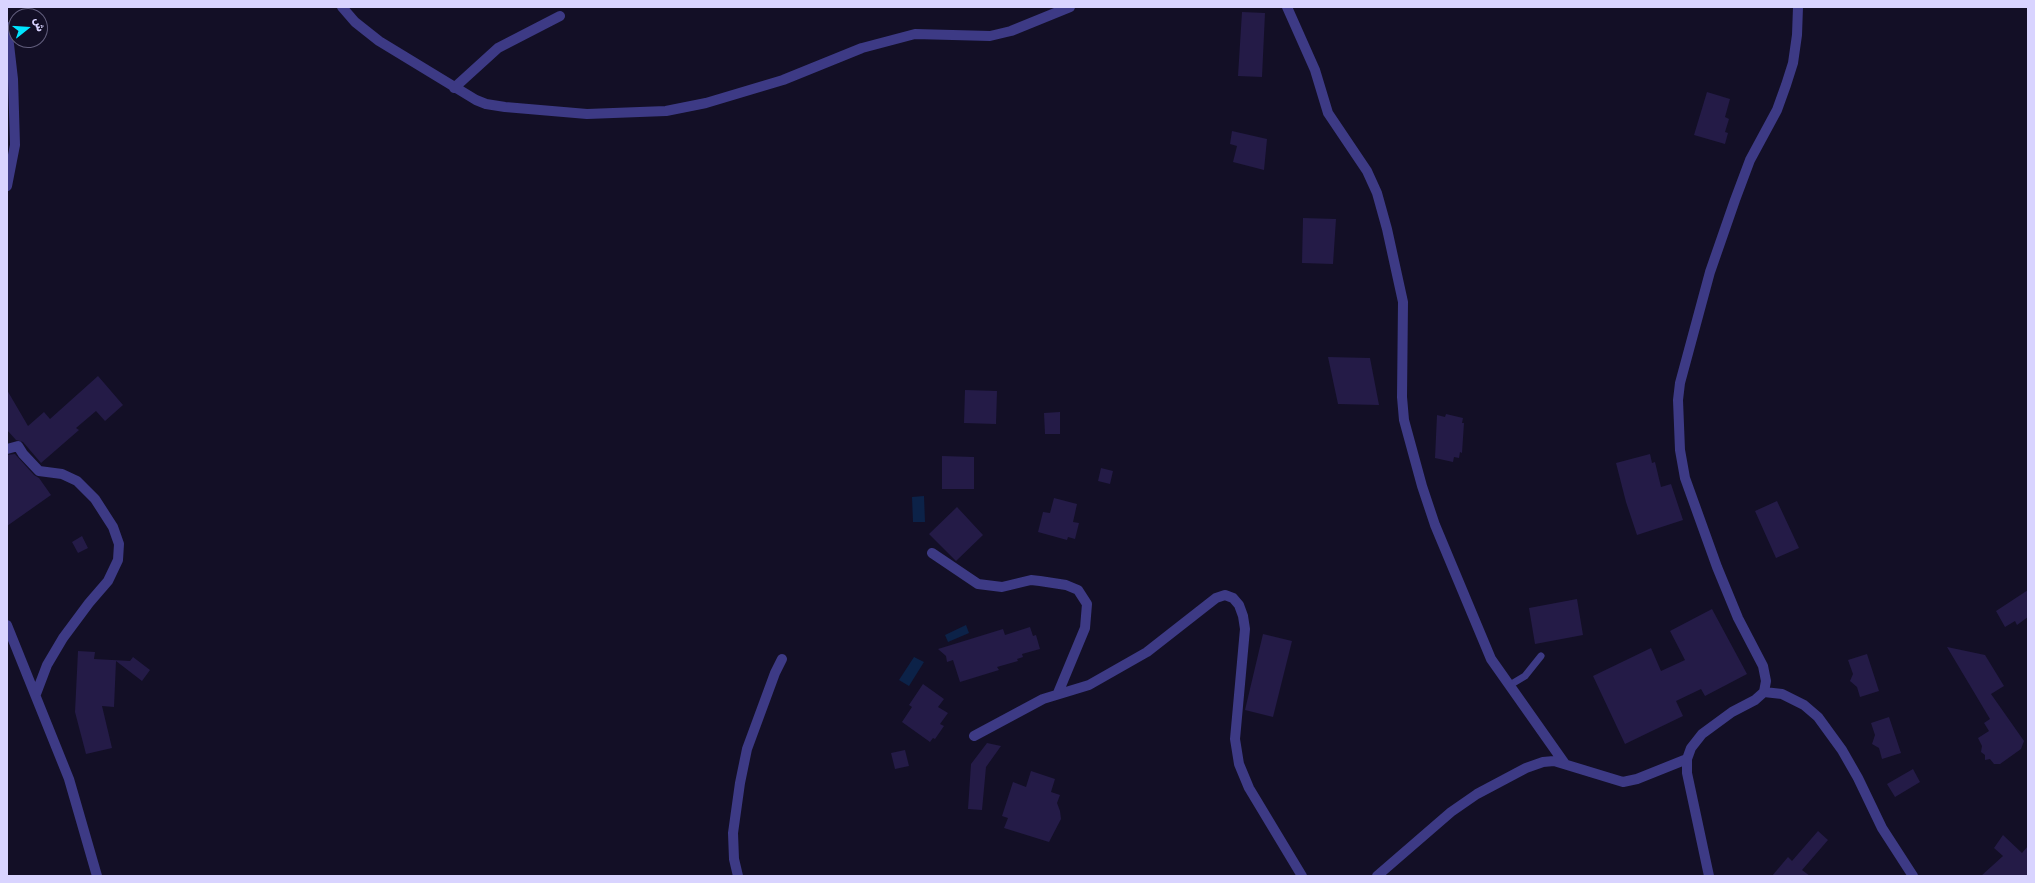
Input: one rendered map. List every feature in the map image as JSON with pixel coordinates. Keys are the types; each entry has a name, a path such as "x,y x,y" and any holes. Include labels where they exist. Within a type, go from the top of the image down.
{"street":[{"path":"342,7 355,22 379,41 454,88 486,104 539,111 587,114 666,111 706,103 783,80 862,48 916,34 990,36 1011,31 1070,7"},
{"path":"1288,7 1315,70 1328,113 1367,171 1377,193 1387,229 1403,302 1402,397 1404,420 1422,486 1441,540 1474,622 1491,659 1565,764"},
{"path":"1709,876 1687,773 1687,759 1691,748 1702,734 1732,712 1755,700 1764,692 1766,681 1763,666 1738,618 1723,582 1685,478 1680,450 1678,400 1680,383 1710,272 1734,200 1750,160 1777,110 1793,63 1797,35 1798,7"},
{"path":"454,88 498,48 560,16"},
{"path":"7,27 13,79 15,145 7,186"},
{"path":"7,449 18,446 23,454 39,471 62,474 77,481 95,499 113,526 119,544 118,560 108,581 89,603 63,638 47,665 36,694"},
{"path":"932,553 978,584 1002,587 1031,580 1066,585 1078,590 1087,604 1085,628 1058,693"},
{"path":"974,736 1008,717 1058,693 1089,685 1146,652 1216,598 1226,596 1233,598 1239,605 1243,616 1245,629 1236,739 1239,764 1249,788 1302,876"},
{"path":"7,625 69,779 98,876"},
{"path":"738,876 734,859 733,833 740,783 747,749 775,673 782,659"},
{"path":"1764,692 1782,694 1792,698 1804,705 1818,717 1842,750 1858,778 1882,828 1913,876"},
{"path":"1377,876 1429,829 1477,794 1526,768 1542,762 1565,764 1623,782 1637,779 1687,759"}],"lane":[{"path":"1510,685 1525,676 1541,656"}],"water":[{"path":"924,496 925,522 913,522 912,497"},
{"path":"966,625 969,633 948,642 945,635"},
{"path":"914,657 924,662 909,686 899,680"}],"building":[{"path":"1242,12 1265,13 1262,77 1238,76"},
{"path":"1707,92 1730,99 1725,117 1729,119 1725,132 1728,133 1725,144 1694,135"},
{"path":"1232,131 1267,139 1264,170 1233,162 1237,146 1230,144"},
{"path":"1303,218 1336,219 1333,264 1302,263"},
{"path":"1328,357 1370,358 1379,405 1338,404"},
{"path":"98,376 123,405 105,421 96,411 76,428 79,430 41,463 23,442 16,440 7,430 7,390 28,426 44,412 50,419"},
{"path":"965,390 997,391 996,424 964,423"},
{"path":"1060,412 1060,434 1045,434 1044,413"},
{"path":"1446,414 1463,418 1462,423 1464,423 1462,453 1460,452 1459,458 1454,457 1453,462 1435,458 1437,415 1445,417"},
{"path":"15,454 34,475 39,478 51,495 7,526 7,455"},
{"path":"1650,454 1652,463 1655,462 1661,487 1671,484 1683,520 1637,535 1626,502 1616,463"},
{"path":"942,456 974,457 974,489 942,489"},
{"path":"1101,468 1113,471 1110,484 1098,481"},
{"path":"1054,498 1077,504 1073,522 1079,523 1075,539 1068,537 1067,540 1038,532 1043,512 1050,513"},
{"path":"1777,501 1799,548 1776,558 1755,511"},
{"path":"957,507 983,535 956,561 929,534"},
{"path":"82,536 88,548 78,553 72,542"},
{"path":"2028,590 2028,617 2017,625 2015,621 2005,627 1996,611"},
{"path":"1577,599 1583,635 1535,644 1529,608"},
{"path":"1712,609 1747,674 1705,696 1701,689 1676,701 1683,716 1625,744 1593,676 1651,648 1661,671 1685,660 1670,631"},
{"path":"1030,627 1033,636 1036,635 1040,649 1022,654 1023,657 1017,659 1018,661 997,667 999,670 960,682 953,660 947,662 946,656 938,649 1003,629 1005,635"},
{"path":"1263,634 1292,641 1273,717 1245,710"},
{"path":"1947,647 1985,655 2004,686 1991,694 2024,741 2021,749 2000,764 1994,764 1990,759 1985,760 1985,755 1981,752 1982,746 1978,738 1989,731 1984,723 1990,719"},
{"path":"78,651 95,652 94,659 130,661 133,657 150,670 142,681 116,661 114,707 102,706 112,748 86,754 75,712"},
{"path":"1867,654 1879,691 1860,697 1857,687 1850,681 1853,674 1848,660"},
{"path":"923,684 944,699 938,707 948,713 940,724 944,726 935,739 933,738 930,742 902,722 912,707 909,705"},
{"path":"1889,717 1901,753 1882,759 1879,748 1872,744 1875,735 1871,723"},
{"path":"987,743 1001,746 986,767 982,810 968,809 971,764"},
{"path":"905,750 909,766 895,769 891,753"},
{"path":"1913,769 1920,782 1895,797 1887,784"},
{"path":"1031,771 1055,779 1051,792 1060,795 1057,803 1061,819 1049,842 1004,828 1008,818 1002,816 1013,782 1026,787"},
{"path":"1818,831 1828,840 1802,870 1810,876 1772,876 1788,857 1792,861"},
{"path":"2003,835 2022,853 2028,846 2028,876 1981,876 2003,856 1994,848"}]}
